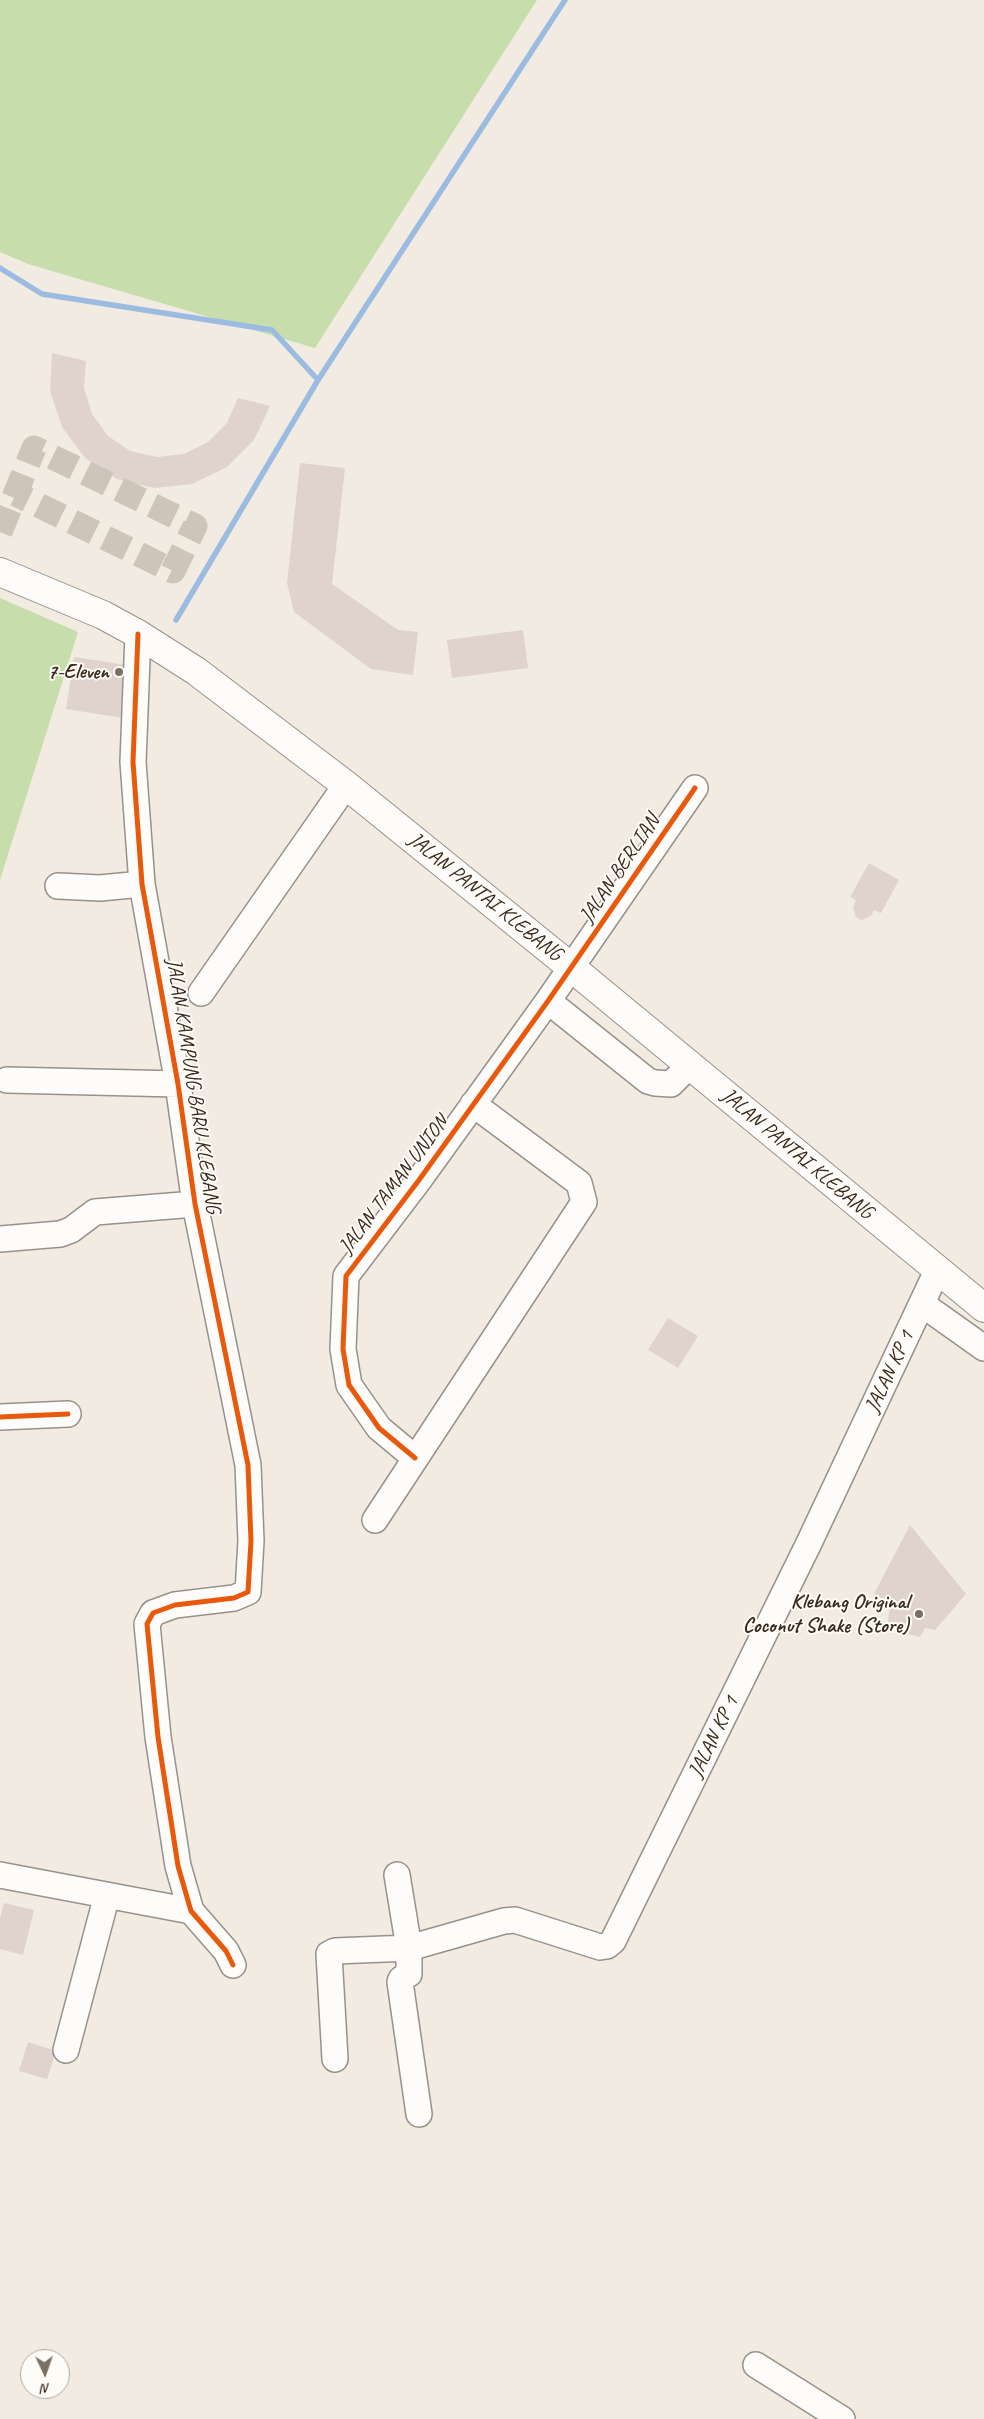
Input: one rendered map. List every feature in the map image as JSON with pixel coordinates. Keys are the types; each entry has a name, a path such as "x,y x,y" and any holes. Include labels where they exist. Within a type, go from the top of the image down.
{"highway":[{"name":"JALAN PANTAI KLEBANG","path":"0,572 86,608 138,634 196,670 346,785 572,968 984,1308"}],"street":[{"name":"JALAN KAMPUNG BARU KLEBANG","path":"138,634 133,762 142,884 178,1084 195,1204 248,1465 251,1541 248,1592 234,1598 175,1605 153,1614 147,1624 158,1737 178,1866 191,1911"},
{"path":"201,993 346,785"},
{"name":"JALAN BERLIAN","path":"572,968 695,788"},
{"path":"58,886 100,888 142,884"},
{"name":"JALAN TAMAN UNION","path":"414,1458 379,1428 349,1385 343,1349 346,1276 419,1180 572,968"},
{"path":"548,1002 648,1081 656,1084 671,1084 690,1065"},
{"path":"7,1080 178,1084"},
{"path":"375,1520 584,1202 579,1183 473,1104"},
{"path":"0,1239 60,1234 71,1230 95,1212 195,1204"},
{"name":"JALAN KP 1","path":"335,2059 330,1954 335,1951 409,1948 504,1921 515,1920 600,1947 608,1946 613,1941 809,1543 937,1271"},
{"path":"922,1304 984,1348"},
{"path":"0,1417 68,1414"},
{"path":"0,1875 191,1911 226,1951 233,1966"},
{"path":"397,1875 409,1948 409,1974 401,1979 400,1982 419,2114"},
{"path":"66,2050 107,1895"},
{"path":"756,2365 842,2419"}],"green space":[{"path":"0,0 537,0 315,348 28,264 0,252"},
{"path":"0,598 78,632 0,880"}],"building":[{"path":"52,353 86,361 84,388 92,414 108,436 130,451 157,457 184,454 208,442 227,423 238,398 270,406 254,440 227,467 192,484 154,488 117,479 85,458 62,427 50,391"},
{"path":"300,463 345,468 332,584 398,630 418,632 413,675 371,669 294,612 287,583"},
{"path":"523,630 528,668 452,678 447,640"},
{"path":"74,657 132,666 123,718 66,709"},
{"path":"869,863 899,880 881,913 874,910 871,916 862,920 856,917 853,907 856,900 850,897"},
{"path":"668,1318 698,1336 678,1368 648,1350"},
{"path":"910,1525 966,1594 935,1630 925,1628 920,1637 899,1632 900,1629 888,1622 890,1604 874,1594"},
{"path":"4,1903 34,1910 23,1955 0,1949 0,1918"},
{"path":"28,2042 56,2051 47,2079 19,2071"}],"waterway":[{"path":"176,620 318,380 565,0"},
{"path":"0,268 42,294 272,330 318,380"}],"tunnel":[{"path":"0,532 34,448 195,526 173,571 16,494"}],"cycle path":[{"path":"138,634 133,762 142,884 178,1084 195,1204 248,1465 251,1541 248,1592 234,1598 175,1605 153,1613 147,1624 158,1737 178,1866 191,1911 226,1951 233,1965"},
{"path":"415,1458 379,1428 349,1385 343,1349 346,1276 419,1180 548,1001 695,788"},
{"path":"0,1417 68,1414"}],"place":[{"name":"7-Eleven","path":"119,672"},
{"name":"Klebang Original Coconut Shake (Store)","path":"919,1614"}]}
